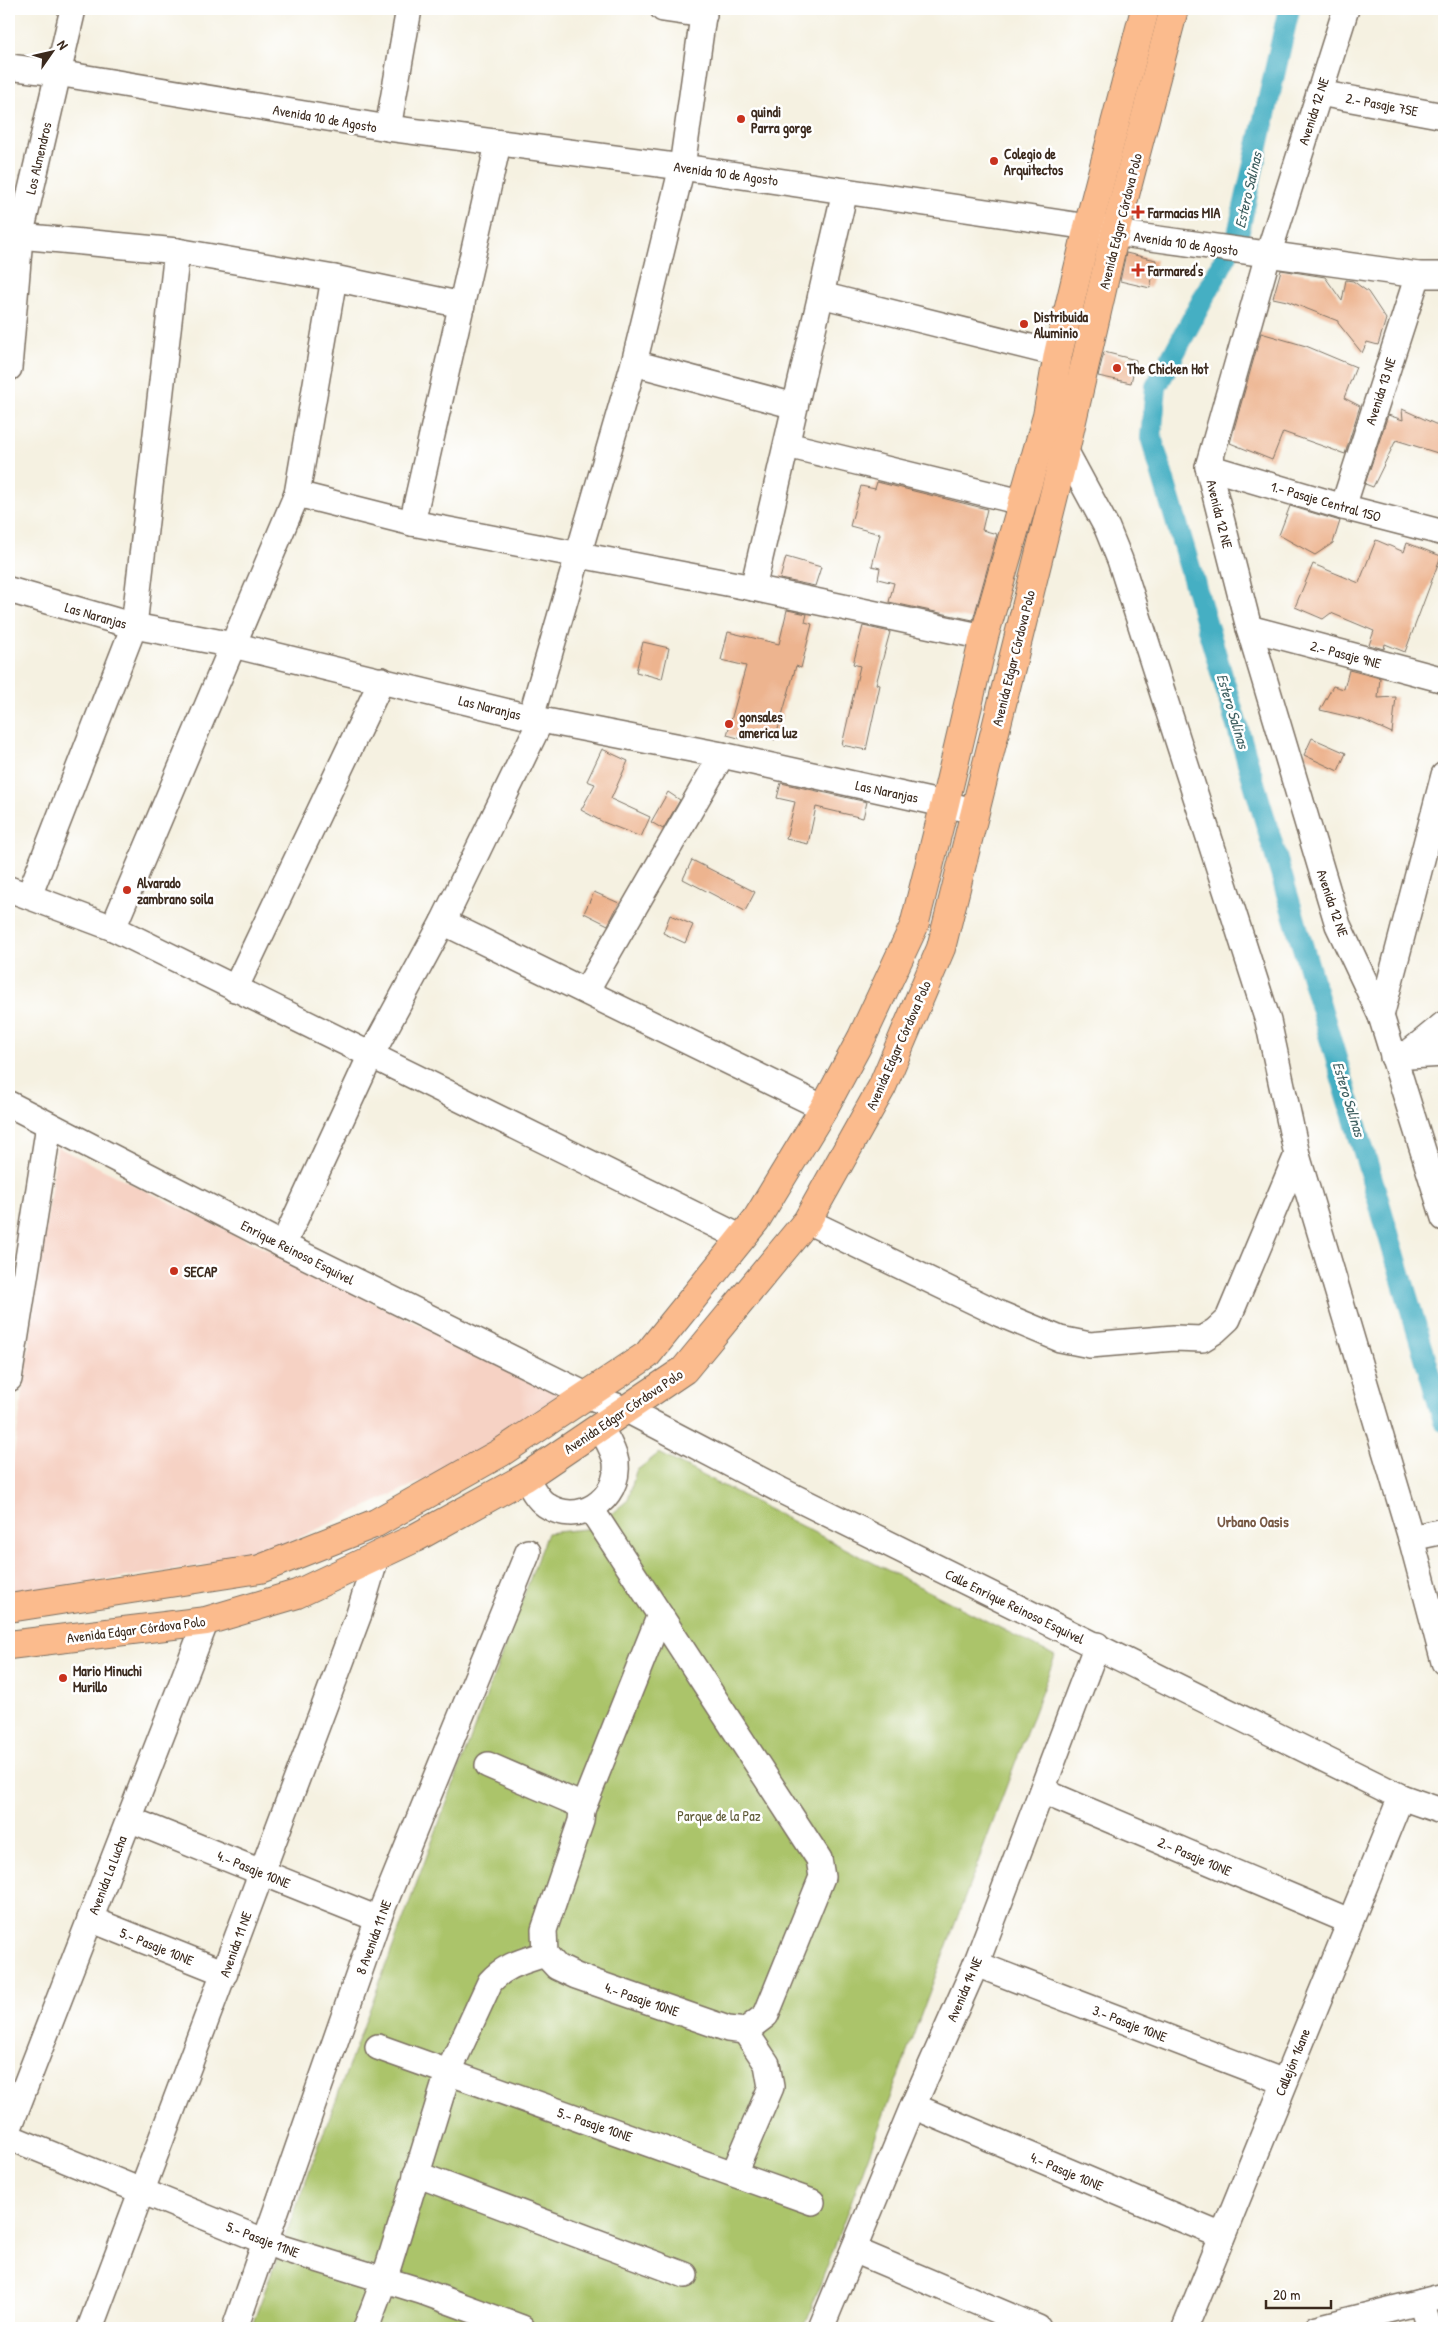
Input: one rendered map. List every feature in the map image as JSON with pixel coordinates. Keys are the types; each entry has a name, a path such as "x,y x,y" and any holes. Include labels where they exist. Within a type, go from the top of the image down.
{"main road":[{"name":"Avenida Edgar Córdova Polo","path":"9,1608 260,1569 376,1523 500,1454 647,1355 756,1220 824,1108 862,1037 914,926 984,638 1021,502 1047,416 1058,354 1088,227 1145,9"},
{"name":"Avenida Edgar Córdova Polo","path":"9,1645 206,1621 297,1594 376,1558 526,1477 684,1370 807,1220 882,1088 941,948 1066,451 1115,233 1174,9"}],"street":[{"name":"Los Almendros","path":"9,368 14,236 73,9"},
{"path":"388,128 409,9"},
{"path":"283,1245 371,1056 443,922 536,718 577,554 634,363 682,167 704,12 663,9"},
{"name":"Avenida 12 NE","path":"1346,9 1319,93 1258,254 1208,467 1249,628 1338,925 1399,1057 1443,1213"},
{"name":"Avenida 10 de Agosto","path":"9,67 57,73 388,128 498,144 682,167 1258,254 1418,275 1444,275"},
{"name":"2.- Pasaje 7SE","path":"1319,93 1444,116"},
{"path":"412,523 498,144"},
{"path":"752,588 845,191"},
{"path":"14,236 177,251 334,278 462,305"},
{"path":"177,251 134,626 19,892 113,928 742,1238"},
{"name":"Avenida 13 NE","path":"1343,507 1418,275"},
{"path":"113,928 297,494 334,278"},
{"path":"821,295 1058,354"},
{"path":"634,363 795,406"},
{"path":"1047,416 1107,528 1120,560 1268,1022 1297,1155 1411,1538 1444,1662"},
{"path":"787,445 1021,502"},
{"name":"1.- Pasaje Central 1SO","path":"1208,467 1343,507 1444,534"},
{"path":"297,494 412,523 752,588 984,638"},
{"name":"Las Naranjas","path":"9,590 134,626 233,645 536,718 722,755 975,811"},
{"name":"2.- Pasaje 9NE","path":"1249,628 1444,680"},
{"path":"235,989 382,680"},
{"path":"586,991 722,755"},
{"path":"1381,1016 1436,838 1444,775"},
{"path":"443,922 824,1108"},
{"path":"1399,1057 1444,1024"},
{"path":"1399,1057 1444,1054"},
{"name":"Enrique Reinoso Esquivel","path":"9,1104 283,1245 588,1396"},
{"path":"9,1379 49,1125"},
{"path":"807,1220 1000,1314 1060,1339 1090,1345 1174,1338 1202,1339 1215,1331 1228,1319 1297,1155"},
{"name":"Calle Enrique Reinoso Esquivel","path":"588,1396 625,1409 780,1490 1097,1645 1401,1797 1444,1812"},
{"path":"526,1477 535,1495 555,1510 579,1513 591,1509 603,1501 612,1489 616,1475 616,1460 600,1427"},
{"path":"591,1509 819,1859 822,1868 822,1877 766,2015 746,2031 767,2064 771,2087 734,2173"},
{"path":"1411,1538 1443,1532"},
{"name":"8 Avenida 11 NE","path":"235,2328 378,1919 528,1552"},
{"name":"Avenida 11 NE","path":"90,2328 359,1614 376,1558"},
{"path":"366,2328 384,2280 448,2072 490,1982 499,1972 510,1966 545,1954 544,1930 581,1821 582,1810 660,1615"},
{"name":"Avenida La Lucha","path":"9,2128 206,1621"},
{"name":"Avenida 14 NE","path":"821,2328 913,2106 976,1964 1097,1645"},
{"path":"488,1765 576,1803 582,1810"},
{"name":"2.- Pasaje 10NE","path":"1042,1791 1349,1921"},
{"name":"Callejón 16ane","path":"1185,2328 1401,1797"},
{"name":"4.- Pasaje 10NE","path":"129,1819 378,1919"},
{"name":"5.- Pasaje 10NE","path":"90,1919 225,1972"},
{"name":"4.- Pasaje 10NE","path":"545,1954 557,1967 576,1976 728,2029 746,2031"},
{"name":"3.- Pasaje 10NE","path":"976,1964 1284,2082"},
{"name":"5.- Pasaje 10NE","path":"378,2047 812,2202"},
{"name":"4.- Pasaje 10NE","path":"913,2106 1222,2236"},
{"name":"5.- Pasaje 11NE","path":"9,2137 266,2242 421,2291 522,2328"},
{"path":"416,2174 685,2275"},
{"path":"854,2250 1038,2328"},
{"path":"1317,2328 1433,2299 1429,2328"}],"shaded area":[{"name":"SECAP","path":"57,1147 560,1394 480,1454 255,1558 9,1594 9,1490"}],"green space":[{"name":"Parque de la Paz","path":"659,1453 1055,1656 804,2328 251,2328 547,1533 594,1528 628,1500 636,1471"}],"building":[{"name":"Farmared's","path":"1126,253 1156,260 1150,288 1120,281"},
{"path":"1281,270 1325,277 1342,301 1346,280 1353,281 1368,292 1386,319 1378,345 1367,342 1362,353 1338,321 1287,301 1273,298"},
{"path":"1261,333 1306,346 1356,367 1344,398 1360,406 1345,454 1283,432 1272,460 1230,443"},
{"name":"The Chicken Hot","path":"1104,352 1136,360 1131,383 1098,376"},
{"path":"1402,409 1444,428 1444,455 1396,440 1373,487 1365,484 1388,415 1403,420"},
{"path":"877,482 987,509 982,530 997,534 973,620 889,602 894,583 878,579 880,568 872,566 880,534 850,526 861,486 875,489"},
{"path":"1290,506 1340,521 1333,543 1315,555 1279,535"},
{"path":"1376,540 1404,552 1407,543 1441,556 1405,652 1385,644 1384,649 1369,645 1374,631 1331,613 1323,619 1295,607 1313,564 1359,583"},
{"path":"786,557 821,567 815,586 780,579"},
{"path":"787,610 807,614 805,622 812,624 801,668 796,666 775,740 748,732 746,740 727,735 746,666 721,660 728,632 779,644"},
{"path":"863,626 890,632 876,684 880,685 866,750 842,745 860,666 853,664"},
{"path":"643,642 669,648 662,679 636,672"},
{"path":"1349,670 1380,678 1378,698 1396,697 1392,733 1363,720 1320,710 1333,686 1344,689"},
{"path":"1312,738 1346,753 1338,771 1304,755"},
{"path":"602,749 628,761 611,799 650,817 641,837 603,822 581,810 595,784 587,781"},
{"path":"781,783 867,802 863,818 816,807 808,844 786,839 795,802 777,798"},
{"path":"668,792 680,800 663,829 651,822"},
{"path":"692,860 755,892 745,911 683,879"},
{"path":"594,892 619,903 608,925 584,913"},
{"path":"670,915 693,925 685,943 663,933"}],"waterway":[{"name":"Estero Salinas","path":"1289,9 1238,234 1156,387 1151,437 1444,1421"}],"place":[{"name":"quindi Parra gorge","path":"741,119"},
{"name":"Colegio de Arquitectos","path":"994,161"},
{"name":"Farmacias MIA","path":"1138,212"},
{"name":"Farmared's","path":"1138,270"},
{"name":"Distribuida Aluminio","path":"1024,324"},
{"name":"The Chicken Hot","path":"1117,368"},
{"name":"gonsales america luz","path":"729,724"},
{"name":"Alvarado zambrano soila","path":"127,890"},
{"name":"SECAP","path":"174,1271"},
{"name":"Mario Minuchi Murillo","path":"63,1678"}],"district":[{"name":"Urbano Oasis","path":"1253,1521"}]}
